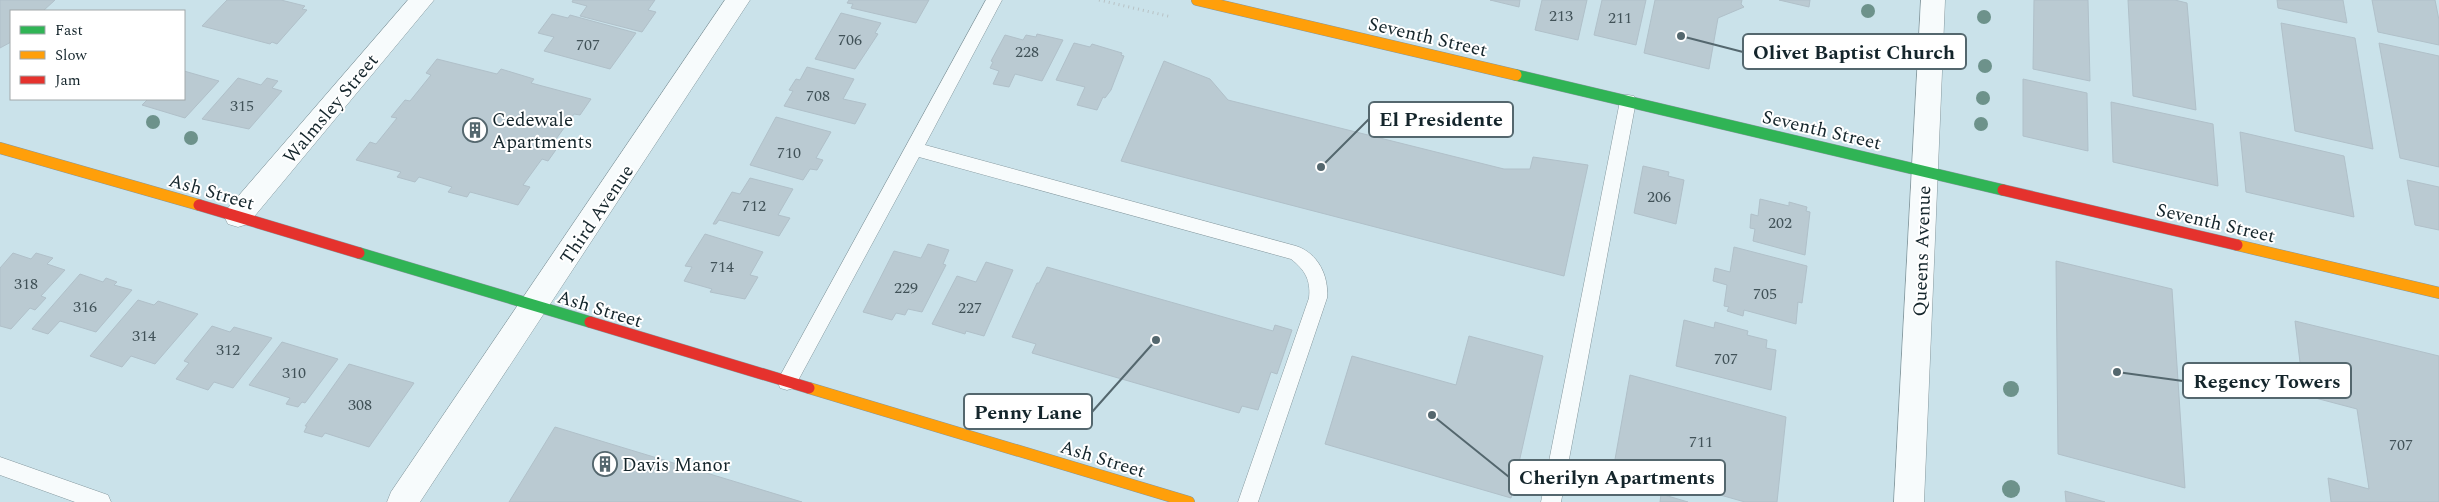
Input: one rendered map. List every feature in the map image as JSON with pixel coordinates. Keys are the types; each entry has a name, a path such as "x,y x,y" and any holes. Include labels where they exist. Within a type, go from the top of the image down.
{"street":[{"name":"Walmsley Street","path":"238,216 422,0"},
{"name":"Third Avenue","path":"402,502 738,0"},
{"name":"Seventh Street","path":"1197,0 2439,293"},
{"name":"Queens Avenue","path":"1909,502 1933,0"},
{"name":"Ash Street","path":"0,148 238,216 1190,502"}],"lane":[{"path":"787,382 915,149 994,0"},
{"path":"1551,502 1628,101"},
{"path":"915,149 1296,253 1306,260 1316,274 1320,286 1318,298 1248,502"},
{"path":"0,466 101,502"}],"building":[{"path":"0,0 55,0 44,10 10,10 10,43 0,48"},
{"path":"227,0 281,0 305,6 302,9 307,10 277,44 272,42 270,44 202,26"},
{"path":"573,0 655,0 648,10 656,12 642,32 580,16 587,6 572,2"},
{"path":"849,0 929,0 916,23 851,8 853,4 847,3"},
{"path":"1490,0 1520,0 1519,7"},
{"path":"1542,0 1587,0 1578,40 1535,30"},
{"path":"1602,0 1646,0 1636,45 1594,35"},
{"path":"1655,0 1742,0 1741,4 1744,7 1718,18 1709,69 1644,53"},
{"path":"1779,0 1810,0 1809,7"},
{"path":"2034,0 2088,0 2090,81 2033,69"},
{"path":"2128,0 2175,0 2187,3 2196,110 2133,96"},
{"path":"2277,0 2343,0 2347,23 2278,8"},
{"path":"2372,0 2435,0 2439,20 2439,45 2378,32"},
{"path":"841,13 881,23 875,33 878,34 855,69 815,59"},
{"path":"552,14 568,18 570,15 636,33 610,69 544,51 554,37 538,33"},
{"path":"2281,23 2355,38 2373,149 2295,131"},
{"path":"1037,34 1063,40 1042,81 1015,74 1009,87 993,84 999,71 990,68 993,62 991,61 1005,35 1023,40 1026,35 1036,37"},
{"path":"1074,43 1090,47 1092,44 1122,53 1121,55 1124,56 1111,90 1105,98 1103,97 1097,110 1077,105 1085,87 1056,80"},
{"path":"2379,43 2439,56 2439,167 2400,158"},
{"name":"Cedewale Apartments","path":"437,59 497,74 501,69 534,79 531,83 591,99 580,115 574,114 554,142 560,144 548,161 542,159 523,185 530,187 518,205 470,192 467,197 448,192 452,187 419,177 415,182 397,177 401,172 356,160 370,142 376,144 397,118 391,117 405,100 410,101 431,75 426,73"},
{"path":"1164,61 1210,79 1228,100 1504,169 1530,169 1533,157 1588,165 1564,276 1121,161"},
{"path":"807,67 854,79 843,99 866,104 855,124 784,106 793,91 789,90 796,79 800,80"},
{"path":"185,71 219,81 185,118 142,105 147,100 185,100"},
{"path":"238,78 261,85 267,78 278,81 272,88 282,91 249,129 202,119"},
{"path":"2023,79 2087,93 2088,151 2023,136"},
{"path":"2111,102 2213,124 2218,186 2113,162"},
{"path":"776,117 831,132 816,158 823,160 817,170 810,169 803,180 750,165"},
{"path":"2240,132 2344,156 2354,217 2246,192"},
{"path":"1643,166 1669,172 1668,176 1684,180 1676,224 1634,213"},
{"path":"750,178 793,189 778,215 790,218 779,236 719,220 716,224 713,224 732,192 740,194"},
{"path":"2407,180 2439,187 2439,230 2415,225"},
{"path":"1760,199 1789,206 1789,202 1807,207 1806,211 1810,212 1805,255 1753,241 1755,229 1750,228 1751,214 1758,216"},
{"path":"705,234 763,252 750,275 758,277 745,299 710,292 712,289 684,281 692,267 685,266"},
{"path":"928,244 949,250 943,264 946,265 922,312 908,309 905,315 896,313 892,320 863,312 894,251 921,258"},
{"path":"1734,247 1807,266 1802,303 1798,302 1796,324 1744,310 1743,316 1727,311 1729,307 1724,306 1727,285 1713,281 1715,268 1730,272"},
{"path":"13,253 31,259 36,253 53,258 47,264 65,270 41,296 46,298 35,310 30,308 11,329 0,326 0,268"},
{"path":"2056,261 2172,289 2185,488 2058,454"},
{"path":"986,262 1013,270 984,336 966,331 965,334 932,324 957,276 976,282"},
{"path":"1047,267 1273,331 1275,325 1292,330 1277,374 1271,372 1258,410 1242,406 1239,413 1032,353 1036,344 1012,337 1037,283 1039,283"},
{"path":"80,274 103,282 106,278 117,282 114,285 132,290 96,332 60,321 48,334 32,329"},
{"path":"138,300 154,305 158,301 198,314 155,364 131,356 122,367 90,356"},
{"path":"1684,320 1714,328 1715,322 1748,331 1747,335 1767,340 1766,348 1776,350 1771,390 1676,366"},
{"path":"2295,321 2439,356 2439,502 2331,502 2328,478 2369,489 2357,409 2304,395"},
{"path":"212,326 230,332 234,327 272,338 233,388 214,382 208,390 176,379 189,363 184,361"},
{"path":"1469,336 1543,356 1511,498 1325,444 1352,356 1456,385"},
{"path":"282,342 338,359 305,403 302,402 298,407 286,404 290,398 249,385"},
{"path":"349,364 414,383 369,447 325,433 322,437 304,432 307,426 305,426"},
{"path":"1630,375 1786,417 1777,502 1745,502 1614,465"},
{"name":"Davis Manor","path":"555,427 802,502 509,502"},
{"path":"2065,491 2105,502 2066,502"},
{"path":"1661,494 1688,502 1660,502"}],"traffic: fast":[{"path":"1516,75 2003,190"},
{"path":"359,253 590,322"}],"traffic: slow":[{"path":"1197,0 1516,75"},
{"path":"0,148 199,205"},
{"path":"2237,245 2439,293"},
{"path":"809,388 1189,502"}],"traffic: jam":[{"path":"2003,190 2237,245"},
{"path":"199,205 359,253"},
{"path":"590,322 809,388"}],"place":[{"name":"Olivet Baptist Church","path":"1681,36"},
{"name":"Cedewale Apartments","path":"475,130"},
{"name":"El Presidente","path":"1321,167"},
{"name":"Penny Lane","path":"1156,340"},
{"name":"Regency Towers","path":"2117,372"},
{"name":"Cherilyn Apartments","path":"1432,415"},
{"name":"Davis Manor","path":"605,464"}]}
